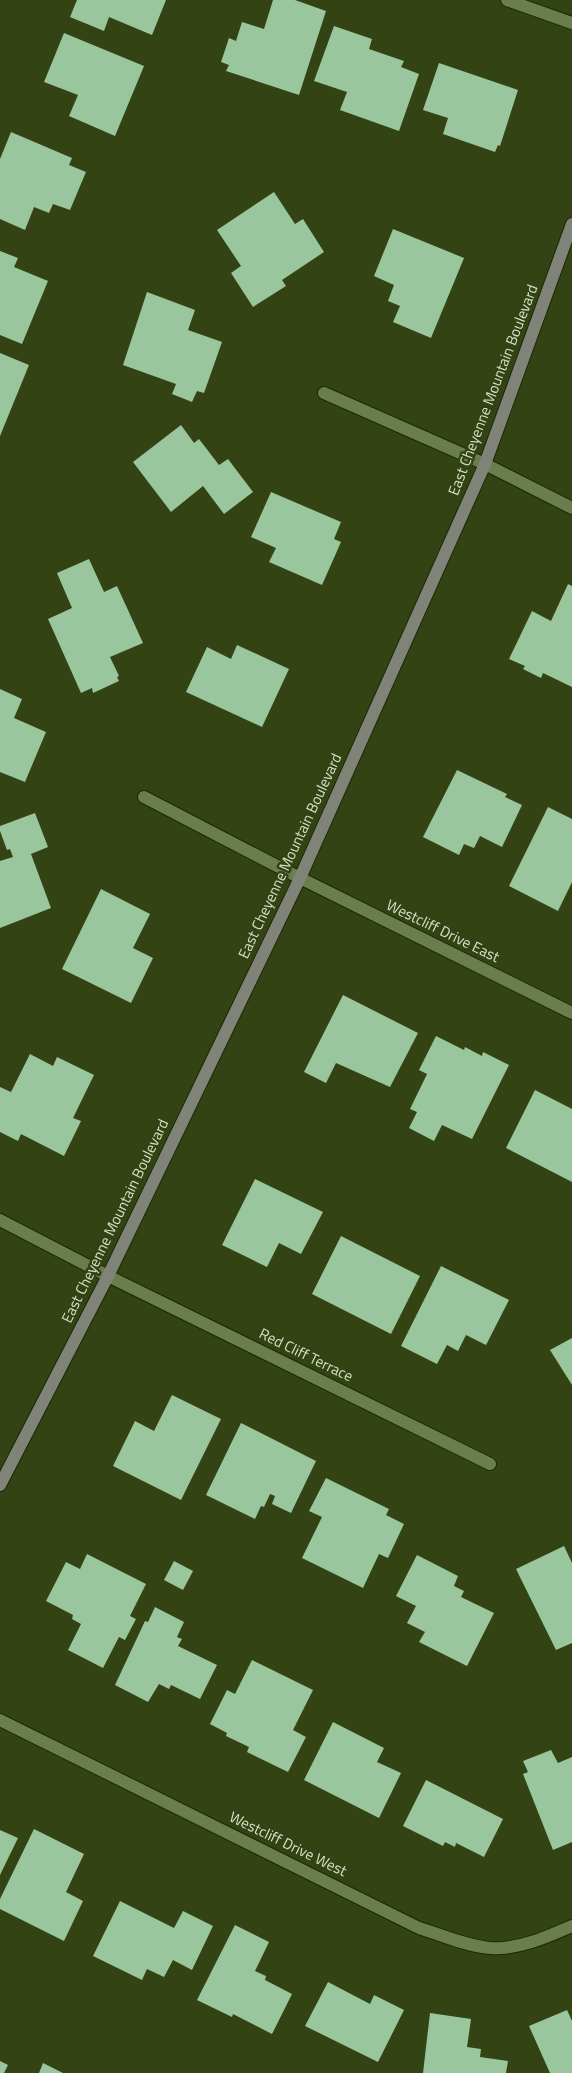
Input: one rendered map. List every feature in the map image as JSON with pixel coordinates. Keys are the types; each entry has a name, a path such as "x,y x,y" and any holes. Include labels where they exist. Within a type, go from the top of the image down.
{"street":[{"path":"507,0 572,23"},
{"name":"East Cheyenne Mountain Boulevard","path":"0,1485 108,1276 300,878 485,464 572,224"},
{"path":"324,393 485,464 572,508"},
{"name":"Westcliff Drive East","path":"144,797 300,878 572,1013"},
{"name":"Red Cliff Terrace","path":"0,1220 108,1276 490,1464"},
{"name":"Westcliff Drive West","path":"0,1720 419,1928 490,1948 522,1944 572,1926"}],"building":[{"path":"77,0 166,0 152,35 109,17 104,31 70,17"},
{"path":"273,0 295,0 326,11 299,95 226,71 229,65 221,62 229,38 236,41 242,22 264,29"},
{"path":"334,26 372,39 369,49 404,61 401,67 419,74 399,131 340,110 347,92 314,81"},
{"path":"64,33 144,66 115,136 69,116 78,95 44,82"},
{"path":"439,63 518,90 500,146 498,145 495,152 443,134 448,118 423,110"},
{"path":"11,132 72,158 69,165 86,172 70,210 53,204 49,213 34,207 25,230 0,219 0,159"},
{"path":"274,192 295,224 303,219 324,252 282,280 286,286 253,307 231,273 241,266 217,230"},
{"path":"393,229 464,258 431,338 393,322 400,306 388,301 394,285 374,276"},
{"path":"0,251 18,258 14,267 48,281 22,344 0,335"},
{"path":"147,292 195,310 188,330 222,342 204,393 197,391 192,402 172,394 176,384 123,365"},
{"path":"0,353 29,365 0,436"},
{"path":"181,425 194,443 199,439 219,465 228,459 253,492 224,514 203,486 171,512 133,462"},
{"path":"271,492 341,522 334,539 341,542 322,585 269,562 276,548 251,537"},
{"path":"89,559 104,592 117,586 143,643 110,657 119,676 117,677 119,681 93,693 92,688 81,693 48,619 72,608 57,573"},
{"path":"568,584 572,586 572,687 543,673 541,678 523,669 525,666 509,659 532,611 551,621"},
{"path":"237,645 289,669 262,727 186,692 207,647 231,659"},
{"path":"0,689 22,699 14,718 46,732 25,782 0,772"},
{"path":"457,770 507,794 505,797 522,805 502,847 480,836 474,848 464,844 459,855 423,837"},
{"path":"548,807 572,819 572,882 558,911 509,886"},
{"path":"35,813 48,847 31,854 51,908 0,928 0,861 13,857 10,849 7,850 0,826"},
{"path":"101,889 150,914 133,948 153,958 131,1003 62,969"},
{"path":"343,995 418,1033 390,1087 336,1063 326,1083 304,1072"},
{"path":"436,1036 464,1050 465,1047 482,1056 483,1052 509,1065 472,1139 442,1125 434,1141 409,1128 417,1112 410,1109 427,1074 419,1070"},
{"path":"30,1054 53,1066 57,1057 94,1075 73,1118 81,1121 64,1156 21,1134 18,1141 0,1132 0,1087 11,1092"},
{"path":"535,1090 572,1109 572,1182 506,1148"},
{"path":"255,1179 323,1212 301,1254 279,1243 267,1267 222,1245"},
{"path":"341,1236 420,1276 391,1334 312,1294"},
{"path":"441,1266 509,1300 486,1345 466,1335 458,1351 447,1345 437,1364 401,1346"},
{"path":"572,1338 572,1385 550,1350"},
{"path":"172,1395 221,1419 181,1500 113,1466 135,1421 154,1431"},
{"path":"241,1423 316,1461 291,1513 272,1504 275,1496 270,1494 264,1507 261,1506 255,1519 206,1495"},
{"path":"326,1478 389,1509 386,1515 404,1524 388,1558 379,1554 363,1588 302,1558 322,1517 309,1511"},
{"path":"564,1546 572,1563 572,1643 556,1650 516,1569"},
{"path":"87,1554 146,1584 130,1616 136,1619 125,1640 119,1637 103,1668 68,1650 81,1624 72,1619 73,1615 46,1601 66,1562 80,1569"},
{"path":"417,1555 458,1576 454,1586 464,1591 461,1597 494,1613 467,1666 419,1642 425,1632 407,1623 416,1606 396,1596"},
{"path":"174,1561 193,1571 183,1590 164,1580"},
{"path":"155,1607 184,1622 177,1637 182,1639 178,1646 217,1665 200,1699 171,1685 169,1689 159,1684 148,1702 115,1685 145,1621 148,1622"},
{"path":"252,1660 313,1690 293,1730 306,1737 288,1772 247,1752 249,1747 226,1736 227,1733 210,1724 227,1690 235,1694"},
{"path":"333,1722 384,1748 377,1762 401,1773 379,1818 304,1780"},
{"path":"551,1750 558,1763 572,1757 572,1842 553,1850 523,1774 528,1772 523,1761"},
{"path":"426,1780 503,1819 484,1857 456,1843 455,1847 445,1842 443,1846 403,1826"},
{"path":"34,1829 84,1854 66,1892 83,1901 64,1941 0,1909 0,1899"},
{"path":"0,1830 18,1838 0,1875"},
{"path":"120,1901 174,1928 183,1911 213,1926 192,1970 173,1960 164,1977 147,1969 142,1980 93,1956"},
{"path":"235,1925 269,1942 255,1971 266,1976 265,1980 292,1994 272,2034 233,2014 232,2017 197,2000"},
{"path":"328,1982 370,2004 374,1995 404,2010 378,2062 305,2026"},
{"path":"567,2010 572,2021 572,2073 550,2073 529,2026"},
{"path":"430,2013 471,2019 467,2047 481,2049 480,2057 508,2061 506,2073 423,2073"},
{"path":"0,2061 8,2065 4,2073 0,2073"},
{"path":"43,2063 63,2073 39,2073"}]}
